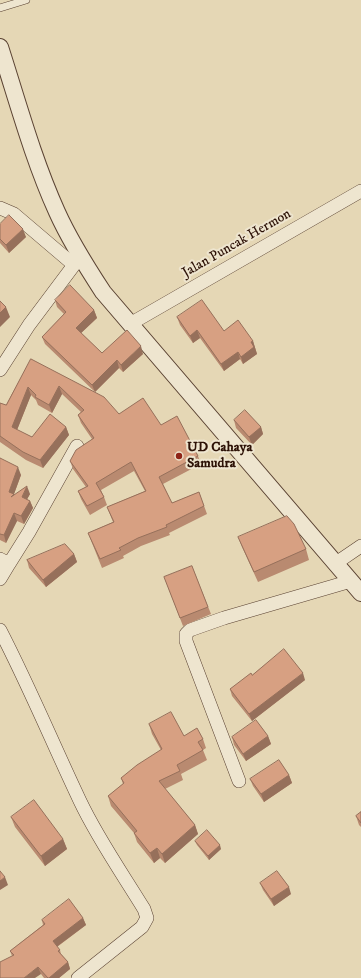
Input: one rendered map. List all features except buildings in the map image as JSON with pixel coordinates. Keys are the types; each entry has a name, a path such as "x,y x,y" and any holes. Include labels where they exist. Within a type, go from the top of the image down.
{"street":[{"path":"0,47 28,138 77,261"},
{"name":"Jalan Puncak Hermon","path":"130,324 361,192"},
{"path":"0,208 14,214 77,261 336,562 361,594"},
{"path":"0,370 29,325 77,261"},
{"path":"0,579 4,561 29,532 77,446"},
{"path":"336,562 361,546"},
{"path":"239,781 186,641 186,634 190,630 224,618 351,581"},
{"path":"0,630 25,678 80,802 111,857 144,909 147,918 142,927 78,978"}],"lane":[{"path":"0,8 26,0"}],"place":[{"name":"UD Cahaya Samudra","path":"179,456"}]}
